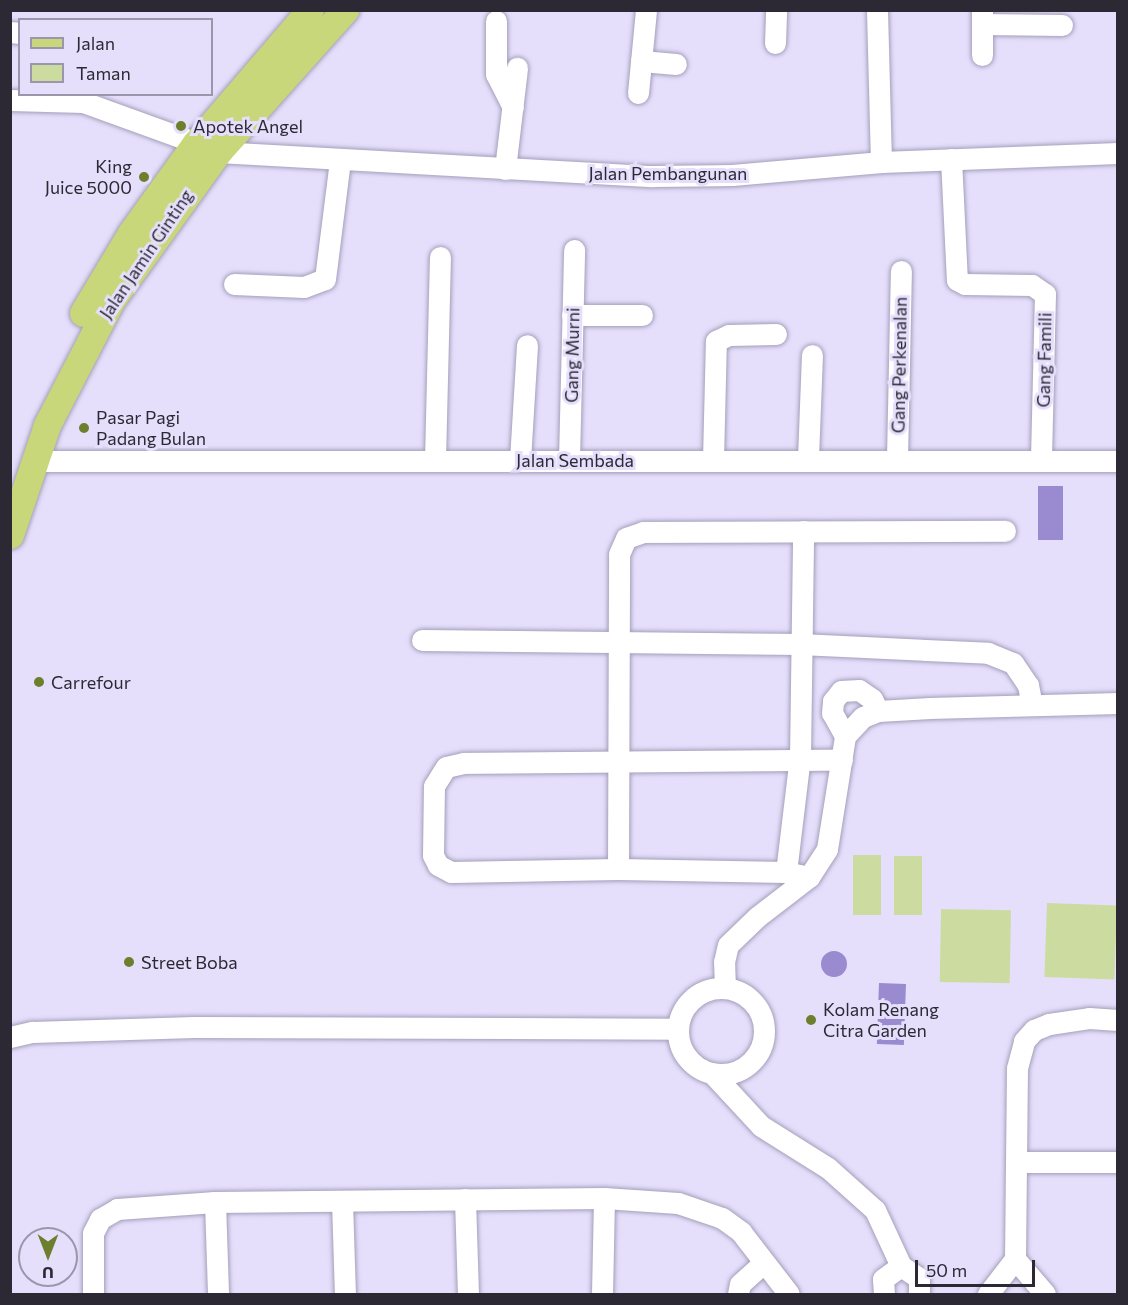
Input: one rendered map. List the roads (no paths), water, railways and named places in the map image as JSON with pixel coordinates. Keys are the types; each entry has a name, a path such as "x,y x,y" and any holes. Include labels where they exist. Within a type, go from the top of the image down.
{"main road":[{"name":"Jalan Jamin Ginting","path":"10,535 22,467 111,301 207,147 310,10"},
{"name":"Jalan Jamin Ginting","path":"207,147 345,10"}],"street":[{"path":"638,93 646,10"},
{"path":"775,43 776,10"},
{"path":"877,10 880,162"},
{"path":"982,55 982,17 1062,25"},
{"path":"496,21 496,74 513,107"},
{"path":"641,61 676,64"},
{"path":"506,169 517,68"},
{"name":"Jalan Pembangunan","path":"10,100 68,97 207,147 340,160 506,169 732,175 880,162 1118,153"},
{"name":"Gang Famili","path":"951,159 957,280 963,284 1032,285 1045,294 1041,460"},
{"path":"234,284 304,287 325,279 340,160"},
{"name":"Gang Murni","path":"570,460 574,250"},
{"path":"435,460 440,257"},
{"name":"Gang Perkenalan","path":"897,458 901,271"},
{"path":"572,315 642,315"},
{"path":"713,460 716,341 729,335 776,334"},
{"path":"520,460 527,345"},
{"path":"808,458 812,355"},
{"name":"Jalan Sembada","path":"22,467 435,460 897,458 1118,461"},
{"path":"786,872 800,757 803,531"},
{"path":"618,869 619,554 626,538 643,532 1005,531"},
{"path":"422,640 801,644 988,652 1012,663 1028,685 1032,705"},
{"path":"845,736 832,713 833,701 841,691 859,690 872,699 878,711"},
{"path":"725,987 724,962 728,945 757,917 809,877 827,849 845,736 863,717 878,711 1118,703"},
{"path":"809,877 786,872 618,869 459,873 438,865 432,846 434,786 446,767 464,763 800,757 842,760"},
{"path":"712,1073 730,1074 746,1067 759,1054 765,1037 764,1020 756,1004 742,993 725,987 698,994 680,1015 678,1029 687,1057 712,1073 761,1126 828,1167 875,1210 901,1266 915,1272 925,1294"},
{"path":"988,1294 1016,1259 1017,1068 1024,1041 1034,1030 1048,1024 1078,1019 1118,1020"},
{"path":"10,1023 32,1032"},
{"path":"10,1037 32,1032 248,1027 678,1029"},
{"path":"1018,1162 1118,1162"},
{"path":"602,1294 604,1197"},
{"path":"93,1294 91,1250 100,1219 117,1209 215,1202 604,1197 678,1203 704,1210 741,1232 789,1294"},
{"path":"465,1199 468,1294"},
{"path":"342,1201 345,1294"},
{"path":"215,1202 218,1294"},
{"path":"1016,1259 1045,1294"},
{"path":"738,1294 740,1284 763,1263"},
{"path":"883,1294 887,1273 901,1266"}],"place":[{"name":"Apotek Angel","path":"181,126"},
{"name":"King Juice 5000","path":"144,177"},
{"name":"Pasar Pagi Padang Bulan","path":"84,428"},
{"name":"Carrefour","path":"39,682"},
{"name":"Street Boba","path":"129,962"},
{"name":"Kolam Renang Citra Garden","path":"811,1020"}]}
